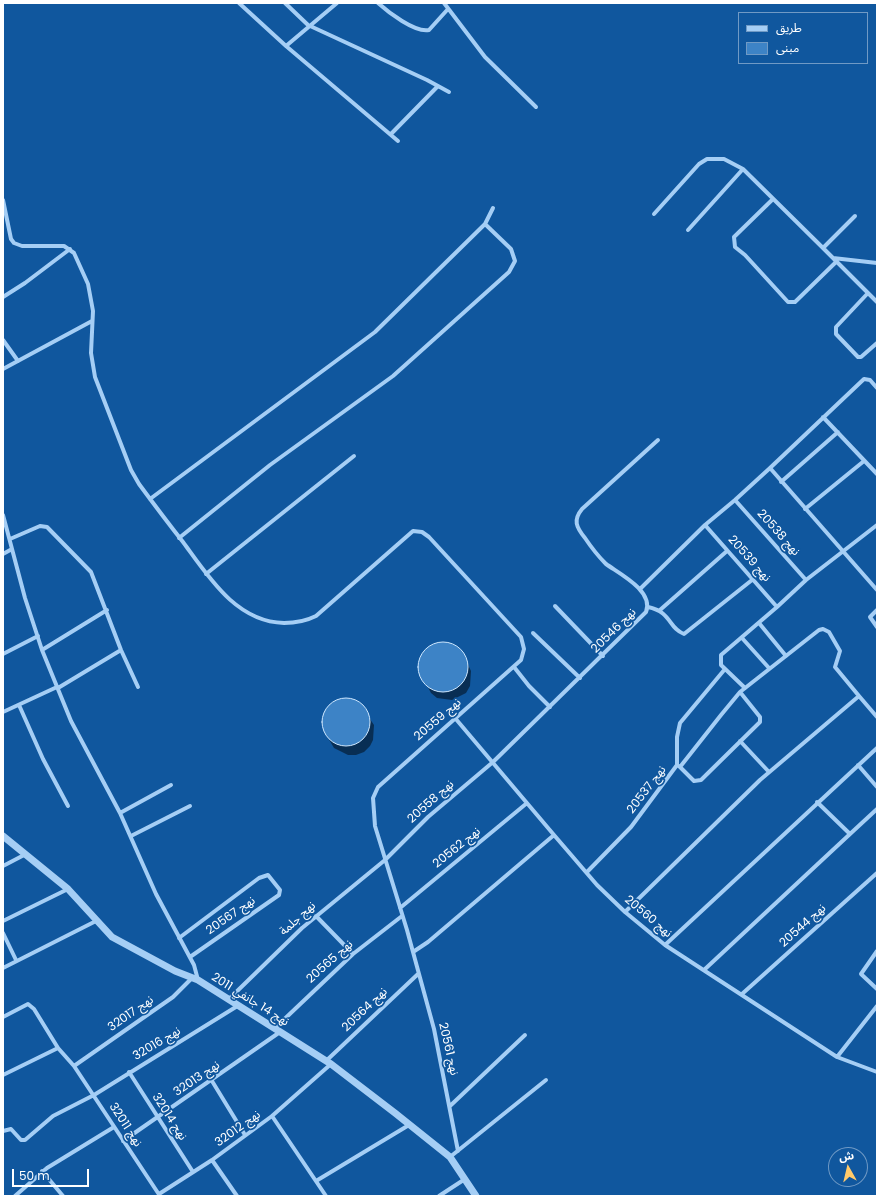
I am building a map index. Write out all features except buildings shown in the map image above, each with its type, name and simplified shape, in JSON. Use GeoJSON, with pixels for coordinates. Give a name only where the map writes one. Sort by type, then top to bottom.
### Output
{"type":"FeatureCollection","features":[{"type":"Feature","properties":{"kind":"street"},"geometry":{"type":"LineString","coordinates":[[239,3],[286,46],[398,141]]}},
{"type":"Feature","properties":{"kind":"street"},"geometry":{"type":"LineString","coordinates":[[286,3],[308,26],[449,92]]}},
{"type":"Feature","properties":{"kind":"street"},"geometry":{"type":"LineString","coordinates":[[286,46],[336,3]]}},
{"type":"Feature","properties":{"kind":"street"},"geometry":{"type":"LineString","coordinates":[[378,3],[391,14],[416,29],[425,31],[429,30],[448,9]]}},
{"type":"Feature","properties":{"kind":"street"},"geometry":{"type":"LineString","coordinates":[[444,3],[485,57],[536,107]]}},
{"type":"Feature","properties":{"kind":"street"},"geometry":{"type":"LineString","coordinates":[[391,134],[438,86]]}},
{"type":"Feature","properties":{"kind":"street"},"geometry":{"type":"LineString","coordinates":[[654,214],[699,164],[707,159],[724,159],[743,169],[877,302]]}},
{"type":"Feature","properties":{"kind":"street"},"geometry":{"type":"LineString","coordinates":[[688,230],[743,169]]}},
{"type":"Feature","properties":{"kind":"street"},"geometry":{"type":"LineString","coordinates":[[773,199],[734,237],[733,241],[735,247],[745,255],[788,302],[795,302],[836,262]]}},
{"type":"Feature","properties":{"kind":"street"},"geometry":{"type":"LineString","coordinates":[[3,200],[11,239],[14,243],[22,246],[64,246],[74,253],[88,284],[93,311],[91,353],[95,378],[132,470],[150,499],[206,574],[354,456]]}},
{"type":"Feature","properties":{"kind":"street"},"geometry":{"type":"LineString","coordinates":[[150,499],[375,332],[485,224],[493,208]]}},
{"type":"Feature","properties":{"kind":"street"},"geometry":{"type":"LineString","coordinates":[[823,248],[855,216]]}},
{"type":"Feature","properties":{"kind":"street"},"geometry":{"type":"LineString","coordinates":[[179,538],[270,465],[393,376],[509,272],[515,261],[511,249],[485,224]]}},
{"type":"Feature","properties":{"kind":"street"},"geometry":{"type":"LineString","coordinates":[[3,297],[25,283],[70,249]]}},
{"type":"Feature","properties":{"kind":"street"},"geometry":{"type":"LineString","coordinates":[[833,258],[877,262]]}},
{"type":"Feature","properties":{"kind":"street"},"geometry":{"type":"LineString","coordinates":[[868,293],[836,326],[835,331],[836,334],[858,357],[861,357],[877,343]]}},
{"type":"Feature","properties":{"kind":"street"},"geometry":{"type":"LineString","coordinates":[[3,369],[92,321]]}},
{"type":"Feature","properties":{"kind":"street"},"geometry":{"type":"LineString","coordinates":[[3,340],[18,361]]}},
{"type":"Feature","properties":{"kind":"street"},"geometry":{"type":"LineString","coordinates":[[640,589],[705,525],[770,468],[864,379],[870,380],[877,388]]}},
{"type":"Feature","properties":{"kind":"street"},"geometry":{"type":"LineString","coordinates":[[823,417],[877,474]]}},
{"type":"Feature","properties":{"kind":"street"},"geometry":{"type":"LineString","coordinates":[[781,482],[838,432]]}},
{"type":"Feature","properties":{"kind":"street","name":"نهج 20546"},"geometry":{"type":"LineString","coordinates":[[492,762],[603,656],[646,612],[648,607],[640,589],[599,556],[578,528],[575,521],[582,508],[658,440]]}},
{"type":"Feature","properties":{"kind":"street"},"geometry":{"type":"LineString","coordinates":[[805,510],[864,460]]}},
{"type":"Feature","properties":{"kind":"street"},"geometry":{"type":"LineString","coordinates":[[770,468],[805,510],[877,590]]}},
{"type":"Feature","properties":{"kind":"street","name":"نهج 20538"},"geometry":{"type":"LineString","coordinates":[[735,500],[806,580]]}},
{"type":"Feature","properties":{"kind":"street"},"geometry":{"type":"LineString","coordinates":[[3,515],[25,598],[42,650],[71,721],[120,814],[179,938],[190,957],[196,971],[195,979]]}},
{"type":"Feature","properties":{"kind":"street","name":"نهج 20539"},"geometry":{"type":"LineString","coordinates":[[705,525],[777,607]]}},
{"type":"Feature","properties":{"kind":"street"},"geometry":{"type":"LineString","coordinates":[[745,688],[725,669],[720,662],[721,655],[806,580],[877,525]]}},
{"type":"Feature","properties":{"kind":"street"},"geometry":{"type":"LineString","coordinates":[[10,539],[40,526],[50,529],[89,569],[107,610],[121,650],[138,687]]}},
{"type":"Feature","properties":{"kind":"street","name":"نهج 20559"},"geometry":{"type":"LineString","coordinates":[[206,574],[232,602],[248,613],[274,623],[294,623],[308,620],[316,616],[406,536],[413,531],[422,532],[429,537],[521,637],[524,649],[521,660],[378,787],[372,798]]}},
{"type":"Feature","properties":{"kind":"street"},"geometry":{"type":"LineString","coordinates":[[3,554],[12,549]]}},
{"type":"Feature","properties":{"kind":"street"},"geometry":{"type":"LineString","coordinates":[[660,610],[727,551]]}},
{"type":"Feature","properties":{"kind":"street"},"geometry":{"type":"LineString","coordinates":[[648,607],[660,610],[678,631],[684,634],[752,580]]}},
{"type":"Feature","properties":{"kind":"street"},"geometry":{"type":"LineString","coordinates":[[555,606],[603,656]]}},
{"type":"Feature","properties":{"kind":"street"},"geometry":{"type":"LineString","coordinates":[[42,650],[107,610]]}},
{"type":"Feature","properties":{"kind":"street"},"geometry":{"type":"LineString","coordinates":[[877,610],[871,615],[873,623],[877,627]]}},
{"type":"Feature","properties":{"kind":"street"},"geometry":{"type":"LineString","coordinates":[[759,623],[786,656]]}},
{"type":"Feature","properties":{"kind":"street"},"geometry":{"type":"LineString","coordinates":[[740,692],[760,717],[761,721],[699,781],[694,781],[679,766],[740,692],[819,630],[823,629],[826,631],[840,651],[835,667],[877,717]]}},
{"type":"Feature","properties":{"kind":"street"},"geometry":{"type":"LineString","coordinates":[[533,632],[580,678]]}},
{"type":"Feature","properties":{"kind":"street"},"geometry":{"type":"LineString","coordinates":[[3,654],[38,636]]}},
{"type":"Feature","properties":{"kind":"street"},"geometry":{"type":"LineString","coordinates":[[742,638],[769,668]]}},
{"type":"Feature","properties":{"kind":"street"},"geometry":{"type":"LineString","coordinates":[[3,712],[58,687],[121,650]]}},
{"type":"Feature","properties":{"kind":"street"},"geometry":{"type":"LineString","coordinates":[[514,667],[529,686],[550,707]]}},
{"type":"Feature","properties":{"kind":"street","name":"نهج 20537"},"geometry":{"type":"LineString","coordinates":[[586,872],[631,828],[679,766],[677,737],[680,723],[725,669]]}},
{"type":"Feature","properties":{"kind":"street"},"geometry":{"type":"LineString","coordinates":[[625,912],[768,772],[859,696]]}},
{"type":"Feature","properties":{"kind":"street"},"geometry":{"type":"LineString","coordinates":[[18,705],[42,759],[68,806]]}},
{"type":"Feature","properties":{"kind":"street","name":"نهج 20560"},"geometry":{"type":"LineString","coordinates":[[455,718],[586,872],[625,912],[665,945],[837,1057],[877,1072]]}},
{"type":"Feature","properties":{"kind":"street"},"geometry":{"type":"LineString","coordinates":[[740,741],[768,772]]}},
{"type":"Feature","properties":{"kind":"street"},"geometry":{"type":"LineString","coordinates":[[665,945],[817,802],[877,748]]}},
{"type":"Feature","properties":{"kind":"street","name":"نهج 20558"},"geometry":{"type":"LineString","coordinates":[[385,860],[428,817],[492,762]]}},
{"type":"Feature","properties":{"kind":"street"},"geometry":{"type":"LineString","coordinates":[[858,765],[877,787]]}},
{"type":"Feature","properties":{"kind":"street"},"geometry":{"type":"LineString","coordinates":[[120,814],[171,785]]}},
{"type":"Feature","properties":{"kind":"street","name":"نهج 20561"},"geometry":{"type":"LineString","coordinates":[[372,798],[375,826],[413,952],[439,1051],[458,1151]]}},
{"type":"Feature","properties":{"kind":"street"},"geometry":{"type":"LineString","coordinates":[[817,802],[850,834]]}},
{"type":"Feature","properties":{"kind":"street","name":"نهج 20562"},"geometry":{"type":"LineString","coordinates":[[400,908],[527,803]]}},
{"type":"Feature","properties":{"kind":"street"},"geometry":{"type":"LineString","coordinates":[[131,836],[190,806]]}},
{"type":"Feature","properties":{"kind":"street"},"geometry":{"type":"LineString","coordinates":[[704,970],[877,809]]}},
{"type":"Feature","properties":{"kind":"street"},"geometry":{"type":"LineString","coordinates":[[413,952],[428,942],[554,835]]}},
{"type":"Feature","properties":{"kind":"street","name":"نهج 14 جانفي 2011"},"geometry":{"type":"LineString","coordinates":[[3,836],[68,889],[112,937],[175,971],[195,979],[239,1005],[328,1063],[450,1157],[476,1196]]}},
{"type":"Feature","properties":{"kind":"street"},"geometry":{"type":"LineString","coordinates":[[3,866],[26,854]]}},
{"type":"Feature","properties":{"kind":"street","name":"نهج جلمة"},"geometry":{"type":"LineString","coordinates":[[229,999],[316,916],[385,860]]}},
{"type":"Feature","properties":{"kind":"street","name":"نهج 20544"},"geometry":{"type":"LineString","coordinates":[[742,994],[877,873]]}},
{"type":"Feature","properties":{"kind":"street","name":"نهج 20567"},"geometry":{"type":"LineString","coordinates":[[179,938],[259,878],[268,875],[280,890],[279,895],[190,957]]}},
{"type":"Feature","properties":{"kind":"street"},"geometry":{"type":"LineString","coordinates":[[3,921],[68,889]]}},
{"type":"Feature","properties":{"kind":"street"},"geometry":{"type":"LineString","coordinates":[[316,916],[353,954]]}},
{"type":"Feature","properties":{"kind":"street","name":"نهج 20565"},"geometry":{"type":"LineString","coordinates":[[278,1030],[353,954],[402,916]]}},
{"type":"Feature","properties":{"kind":"street"},"geometry":{"type":"LineString","coordinates":[[3,968],[16,960],[96,921]]}},
{"type":"Feature","properties":{"kind":"street"},"geometry":{"type":"LineString","coordinates":[[3,933],[16,960]]}},
{"type":"Feature","properties":{"kind":"street"},"geometry":{"type":"LineString","coordinates":[[877,951],[862,970],[862,976],[877,989]]}},
{"type":"Feature","properties":{"kind":"street","name":"نهج 20564"},"geometry":{"type":"LineString","coordinates":[[272,1116],[418,974]]}},
{"type":"Feature","properties":{"kind":"street","name":"نهج 32017"},"geometry":{"type":"LineString","coordinates":[[77,1064],[173,997],[195,979]]}},
{"type":"Feature","properties":{"kind":"street","name":"نهج 32011"},"geometry":{"type":"LineString","coordinates":[[3,1017],[28,1004],[34,1009],[58,1048],[77,1064],[114,1128],[159,1195]]}},
{"type":"Feature","properties":{"kind":"street","name":"نهج 32016"},"geometry":{"type":"LineString","coordinates":[[3,1131],[11,1129],[23,1141],[52,1116],[94,1095],[239,1005]]}},
{"type":"Feature","properties":{"kind":"street"},"geometry":{"type":"LineString","coordinates":[[837,1057],[877,1006]]}},
{"type":"Feature","properties":{"kind":"street","name":"نهج 32013"},"geometry":{"type":"LineString","coordinates":[[123,1141],[212,1081],[278,1030]]}},
{"type":"Feature","properties":{"kind":"street"},"geometry":{"type":"LineString","coordinates":[[450,1106],[525,1036]]}},
{"type":"Feature","properties":{"kind":"street"},"geometry":{"type":"LineString","coordinates":[[3,1075],[58,1048]]}},
{"type":"Feature","properties":{"kind":"street","name":"نهج 32014"},"geometry":{"type":"LineString","coordinates":[[129,1072],[192,1172]]}},
{"type":"Feature","properties":{"kind":"street"},"geometry":{"type":"LineString","coordinates":[[450,1157],[546,1080]]}},
{"type":"Feature","properties":{"kind":"street"},"geometry":{"type":"LineString","coordinates":[[212,1081],[245,1135]]}},
{"type":"Feature","properties":{"kind":"street"},"geometry":{"type":"LineString","coordinates":[[272,1116],[326,1196]]}},
{"type":"Feature","properties":{"kind":"street","name":"نهج 32012"},"geometry":{"type":"LineString","coordinates":[[237,1196],[212,1160],[272,1116]]}},
{"type":"Feature","properties":{"kind":"street"},"geometry":{"type":"LineString","coordinates":[[316,1181],[409,1125]]}},
{"type":"Feature","properties":{"kind":"street"},"geometry":{"type":"LineString","coordinates":[[15,1196],[42,1171],[114,1128]]}},
{"type":"Feature","properties":{"kind":"street"},"geometry":{"type":"LineString","coordinates":[[159,1195],[212,1160]]}},
{"type":"Feature","properties":{"kind":"street"},"geometry":{"type":"LineString","coordinates":[[42,1171],[63,1196]]}},
{"type":"Feature","properties":{"kind":"street"},"geometry":{"type":"LineString","coordinates":[[439,1196],[465,1179]]}}]}
